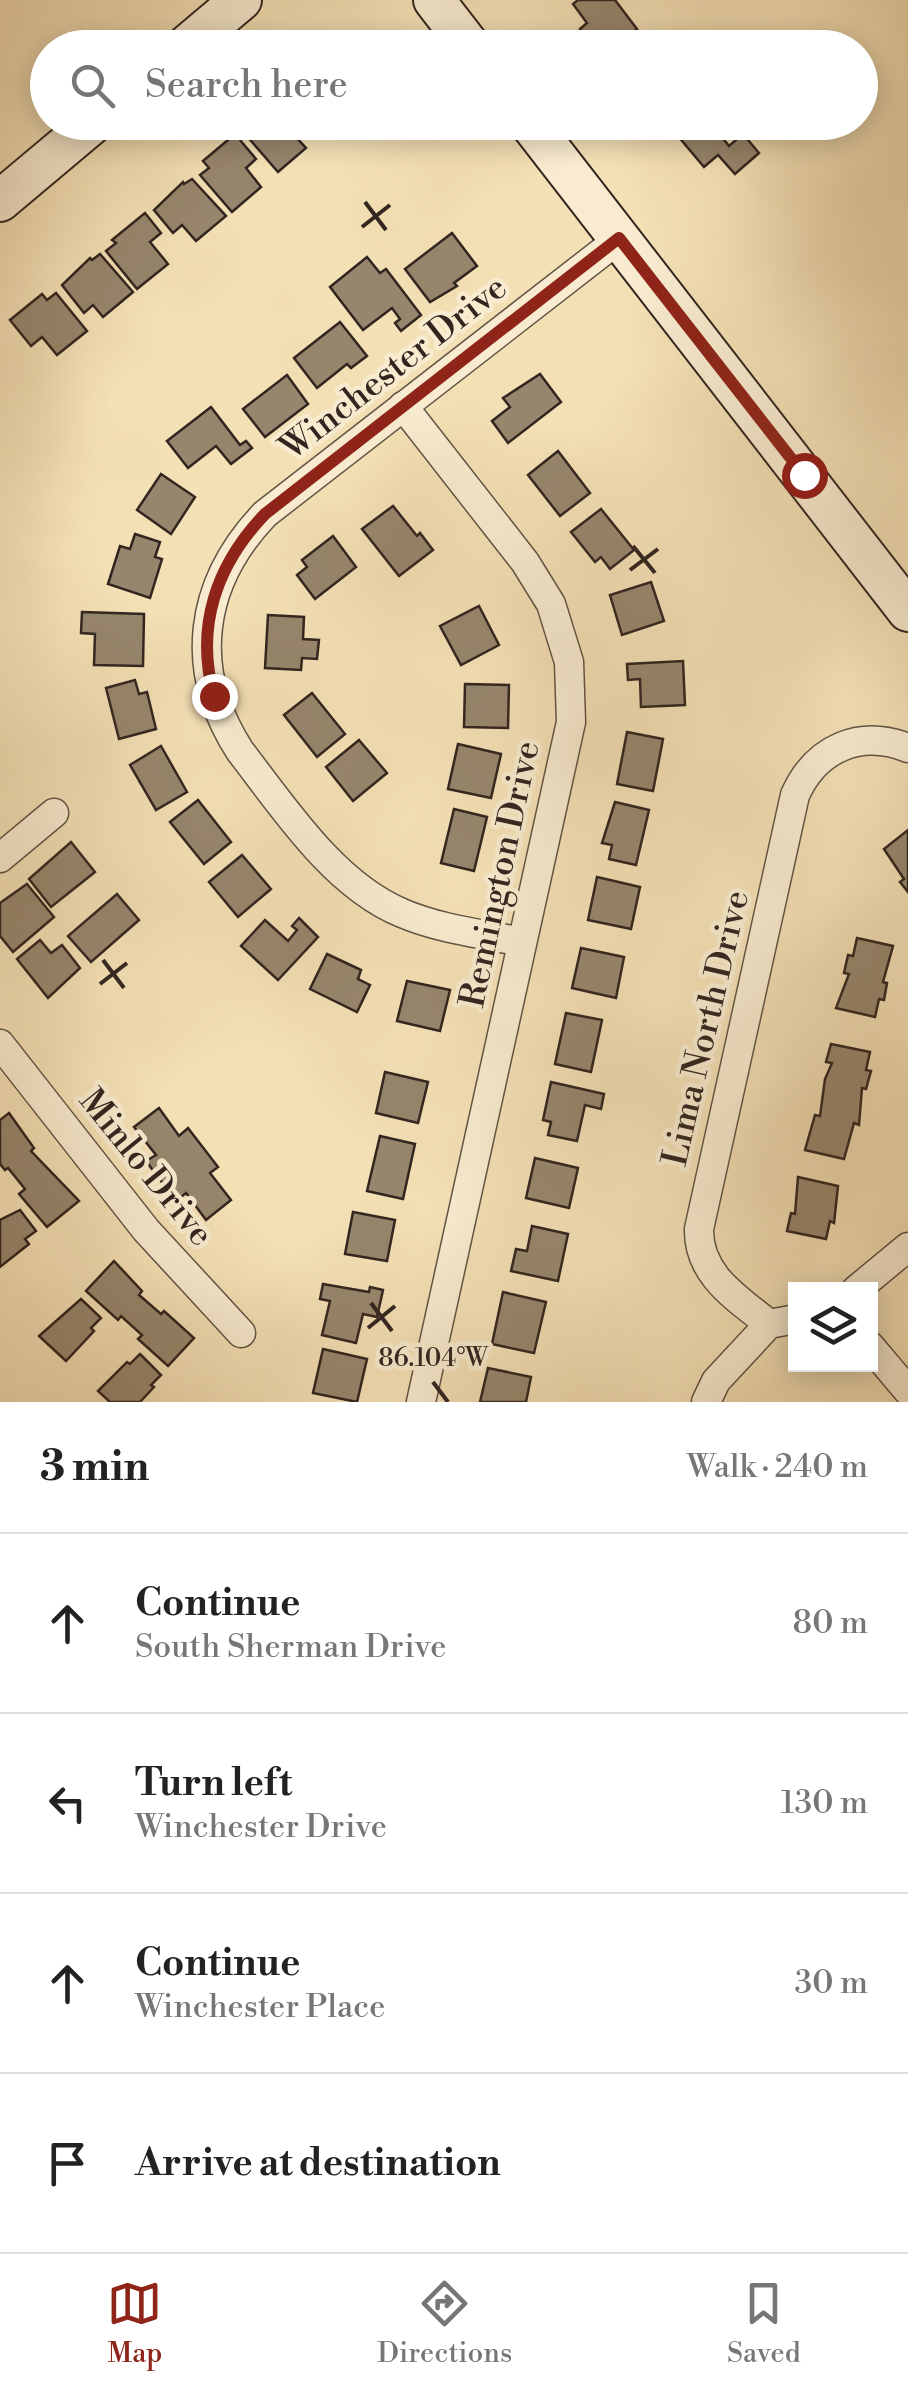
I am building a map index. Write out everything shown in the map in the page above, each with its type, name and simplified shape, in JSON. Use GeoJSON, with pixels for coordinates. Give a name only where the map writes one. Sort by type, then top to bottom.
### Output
{"type":"FeatureCollection","features":[{"type":"Feature","properties":{"kind":"street"},"geometry":{"type":"LineString","coordinates":[[205,30],[240,0]]}},
{"type":"Feature","properties":{"kind":"street"},"geometry":{"type":"LineString","coordinates":[[434,0],[457,30]]}},
{"type":"Feature","properties":{"kind":"street"},"geometry":{"type":"LineString","coordinates":[[0,201],[73,140]]}},
{"type":"Feature","properties":{"kind":"street"},"geometry":{"type":"LineString","coordinates":[[543,140],[908,611]]}},
{"type":"Feature","properties":{"kind":"street","name":"Winchester Drive"},"geometry":{"type":"LineString","coordinates":[[522,942],[410,917],[368,895],[332,864],[247,760],[222,720],[208,671],[208,622],[225,567],[265,514],[619,238]]}},
{"type":"Feature","properties":{"kind":"street","name":"Remington Drive"},"geometry":{"type":"LineString","coordinates":[[403,406],[532,572],[556,615],[570,673],[571,722],[420,1402]]}},
{"type":"Feature","properties":{"kind":"street","name":"Lima North Drive"},"geometry":{"type":"LineString","coordinates":[[782,1322],[722,1286],[702,1252],[700,1221],[795,795],[818,761],[846,744],[877,740],[908,748]]}},
{"type":"Feature","properties":{"kind":"street"},"geometry":{"type":"LineString","coordinates":[[0,858],[54,814]]}},
{"type":"Feature","properties":{"kind":"street","name":"Minlo Drive"},"geometry":{"type":"LineString","coordinates":[[0,1044],[146,1230],[240,1333]]}},
{"type":"Feature","properties":{"kind":"street"},"geometry":{"type":"LineString","coordinates":[[866,1282],[908,1247]]}},
{"type":"Feature","properties":{"kind":"street"},"geometry":{"type":"LineString","coordinates":[[706,1402],[716,1381],[782,1322]]}},
{"type":"Feature","properties":{"kind":"street"},"geometry":{"type":"LineString","coordinates":[[878,1355],[908,1391]]}},
{"type":"Feature","properties":{"kind":"building"},"geometry":{"type":"Polygon","coordinates":[[[578,0],[615,0],[637,29],[581,30],[587,23],[573,4],[578,0]]]}},
{"type":"Feature","properties":{"kind":"building"},"geometry":{"type":"Polygon","coordinates":[[[228,140],[240,140],[256,159],[246,168],[261,187],[232,212],[200,175],[209,168],[203,161],[228,140]]]}},
{"type":"Feature","properties":{"kind":"building"},"geometry":{"type":"Polygon","coordinates":[[[250,140],[299,140],[306,148],[278,172],[250,140]]]}},
{"type":"Feature","properties":{"kind":"building"},"geometry":{"type":"Polygon","coordinates":[[[681,140],[724,140],[729,146],[736,140],[748,140],[759,153],[735,174],[718,155],[704,167],[681,140]]]}},
{"type":"Feature","properties":{"kind":"building"},"geometry":{"type":"Polygon","coordinates":[[[192,179],[226,216],[196,241],[182,225],[173,233],[154,210],[183,182],[192,179]]]}},
{"type":"Feature","properties":{"kind":"building"},"geometry":{"type":"Polygon","coordinates":[[[145,213],[161,233],[150,242],[168,264],[137,289],[106,251],[116,243],[112,240],[145,213]]]}},
{"type":"Feature","properties":{"kind":"building"},"geometry":{"type":"Polygon","coordinates":[[[452,233],[477,266],[454,283],[457,286],[430,302],[405,269],[452,233]]]}},
{"type":"Feature","properties":{"kind":"building"},"geometry":{"type":"Polygon","coordinates":[[[100,254],[133,292],[103,317],[93,305],[84,313],[62,285],[90,258],[100,254]]]}},
{"type":"Feature","properties":{"kind":"building"},"geometry":{"type":"Polygon","coordinates":[[[367,257],[380,273],[386,269],[421,315],[401,331],[395,323],[400,319],[392,308],[363,330],[330,287],[367,257]]]}},
{"type":"Feature","properties":{"kind":"building"},"geometry":{"type":"Polygon","coordinates":[[[56,293],[87,331],[57,355],[42,337],[31,346],[10,320],[42,294],[47,300],[56,293]]]}},
{"type":"Feature","properties":{"kind":"building"},"geometry":{"type":"Polygon","coordinates":[[[340,322],[367,356],[351,368],[347,364],[317,388],[294,358],[340,322]]]}},
{"type":"Feature","properties":{"kind":"building"},"geometry":{"type":"Polygon","coordinates":[[[540,374],[561,402],[508,443],[492,421],[510,407],[503,398],[540,374]]]}},
{"type":"Feature","properties":{"kind":"building"},"geometry":{"type":"Polygon","coordinates":[[[287,375],[308,404],[265,437],[243,409],[287,375]]]}},
{"type":"Feature","properties":{"kind":"building"},"geometry":{"type":"Polygon","coordinates":[[[211,407],[240,445],[246,441],[252,448],[231,464],[216,446],[188,468],[167,441],[211,407]]]}},
{"type":"Feature","properties":{"kind":"building"},"geometry":{"type":"Polygon","coordinates":[[[558,451],[590,493],[560,516],[528,475],[558,451]]]}},
{"type":"Feature","properties":{"kind":"building"},"geometry":{"type":"Polygon","coordinates":[[[161,474],[195,497],[171,534],[137,510],[161,474]]]}},
{"type":"Feature","properties":{"kind":"building"},"geometry":{"type":"Polygon","coordinates":[[[393,506],[433,550],[399,576],[362,529],[393,506]]]}},
{"type":"Feature","properties":{"kind":"building"},"geometry":{"type":"Polygon","coordinates":[[[601,509],[634,550],[610,569],[601,557],[595,562],[571,532],[601,509]]]}},
{"type":"Feature","properties":{"kind":"building"},"geometry":{"type":"Polygon","coordinates":[[[135,534],[160,542],[155,557],[162,559],[150,598],[108,584],[120,546],[130,549],[135,534]]]}},
{"type":"Feature","properties":{"kind":"building"},"geometry":{"type":"Polygon","coordinates":[[[333,536],[356,567],[315,599],[297,575],[307,567],[302,560],[333,536]]]}},
{"type":"Feature","properties":{"kind":"building"},"geometry":{"type":"Polygon","coordinates":[[[651,582],[664,621],[622,635],[610,595],[651,582]]]}},
{"type":"Feature","properties":{"kind":"building"},"geometry":{"type":"Polygon","coordinates":[[[479,606],[499,645],[461,665],[440,626],[479,606]]]}},
{"type":"Feature","properties":{"kind":"building"},"geometry":{"type":"Polygon","coordinates":[[[82,612],[144,614],[143,666],[94,665],[95,634],[81,633],[82,612]]]}},
{"type":"Feature","properties":{"kind":"building"},"geometry":{"type":"Polygon","coordinates":[[[268,615],[304,617],[303,639],[319,640],[317,659],[302,658],[301,670],[265,668],[268,615]]]}},
{"type":"Feature","properties":{"kind":"building"},"geometry":{"type":"Polygon","coordinates":[[[683,661],[685,705],[641,707],[640,679],[628,680],[627,664],[683,661]]]}},
{"type":"Feature","properties":{"kind":"building"},"geometry":{"type":"Polygon","coordinates":[[[135,680],[139,694],[147,692],[156,729],[119,739],[106,688],[135,680]]]}},
{"type":"Feature","properties":{"kind":"building"},"geometry":{"type":"Polygon","coordinates":[[[465,684],[509,685],[508,728],[464,727],[465,684]]]}},
{"type":"Feature","properties":{"kind":"building"},"geometry":{"type":"Polygon","coordinates":[[[312,693],[345,734],[317,757],[284,715],[312,693]]]}},
{"type":"Feature","properties":{"kind":"building"},"geometry":{"type":"Polygon","coordinates":[[[627,732],[663,739],[653,791],[617,784],[627,732]]]}},
{"type":"Feature","properties":{"kind":"building"},"geometry":{"type":"Polygon","coordinates":[[[359,740],[387,773],[353,801],[326,767],[359,740]]]}},
{"type":"Feature","properties":{"kind":"building"},"geometry":{"type":"Polygon","coordinates":[[[458,744],[501,754],[491,798],[448,789],[458,744]]]}},
{"type":"Feature","properties":{"kind":"building"},"geometry":{"type":"Polygon","coordinates":[[[161,746],[187,792],[156,810],[130,765],[161,746]]]}},
{"type":"Feature","properties":{"kind":"building"},"geometry":{"type":"Polygon","coordinates":[[[198,800],[231,842],[204,864],[170,822],[198,800]]]}},
{"type":"Feature","properties":{"kind":"building"},"geometry":{"type":"Polygon","coordinates":[[[615,802],[649,810],[636,865],[609,859],[612,845],[602,843],[615,802]]]}},
{"type":"Feature","properties":{"kind":"building"},"geometry":{"type":"Polygon","coordinates":[[[454,809],[487,817],[474,871],[441,863],[454,809]]]}},
{"type":"Feature","properties":{"kind":"building"},"geometry":{"type":"Polygon","coordinates":[[[908,830],[908,892],[884,849],[908,830]]]}},
{"type":"Feature","properties":{"kind":"building"},"geometry":{"type":"Polygon","coordinates":[[[71,842],[95,872],[51,907],[29,879],[71,842]]]}},
{"type":"Feature","properties":{"kind":"building"},"geometry":{"type":"Polygon","coordinates":[[[242,855],[271,889],[238,917],[209,882],[242,855]]]}},
{"type":"Feature","properties":{"kind":"building"},"geometry":{"type":"Polygon","coordinates":[[[597,877],[640,887],[631,929],[588,920],[597,877]]]}},
{"type":"Feature","properties":{"kind":"building"},"geometry":{"type":"Polygon","coordinates":[[[27,884],[54,917],[13,952],[0,936],[0,903],[27,884]]]}},
{"type":"Feature","properties":{"kind":"building"},"geometry":{"type":"Polygon","coordinates":[[[117,894],[139,920],[91,962],[68,936],[117,894]]]}},
{"type":"Feature","properties":{"kind":"building"},"geometry":{"type":"Polygon","coordinates":[[[299,918],[318,937],[278,980],[241,946],[265,920],[288,941],[297,930],[292,926],[299,918]]]}},
{"type":"Feature","properties":{"kind":"building"},"geometry":{"type":"Polygon","coordinates":[[[857,938],[893,946],[883,982],[887,983],[884,1000],[879,999],[875,1017],[836,1008],[849,974],[844,973],[848,955],[853,956],[857,938]]]}},
{"type":"Feature","properties":{"kind":"building"},"geometry":{"type":"Polygon","coordinates":[[[40,940],[51,953],[62,945],[80,968],[48,998],[17,959],[40,940]]]}},
{"type":"Feature","properties":{"kind":"building"},"geometry":{"type":"Polygon","coordinates":[[[581,948],[624,957],[616,998],[572,988],[581,948]]]}},
{"type":"Feature","properties":{"kind":"building"},"geometry":{"type":"Polygon","coordinates":[[[327,954],[361,970],[358,979],[370,985],[357,1012],[310,989],[327,954]]]}},
{"type":"Feature","properties":{"kind":"building"},"geometry":{"type":"Polygon","coordinates":[[[407,981],[450,990],[440,1031],[397,1021],[407,981]]]}},
{"type":"Feature","properties":{"kind":"building"},"geometry":{"type":"Polygon","coordinates":[[[566,1013],[602,1020],[591,1072],[555,1064],[566,1013]]]}},
{"type":"Feature","properties":{"kind":"building"},"geometry":{"type":"Polygon","coordinates":[[[831,1044],[870,1052],[866,1070],[871,1071],[866,1089],[862,1088],[859,1125],[854,1123],[844,1159],[805,1150],[815,1115],[820,1116],[825,1079],[832,1063],[826,1062],[831,1044]]]}},
{"type":"Feature","properties":{"kind":"building"},"geometry":{"type":"Polygon","coordinates":[[[385,1072],[428,1082],[418,1123],[376,1113],[385,1072]]]}},
{"type":"Feature","properties":{"kind":"building"},"geometry":{"type":"Polygon","coordinates":[[[551,1082],[604,1094],[601,1109],[585,1105],[577,1141],[548,1135],[551,1122],[543,1120],[551,1082]]]}},
{"type":"Feature","properties":{"kind":"building"},"geometry":{"type":"Polygon","coordinates":[[[159,1108],[179,1136],[188,1128],[218,1167],[210,1173],[231,1200],[206,1220],[186,1193],[176,1201],[146,1161],[156,1155],[134,1127],[159,1108]]]}},
{"type":"Feature","properties":{"kind":"building"},"geometry":{"type":"Polygon","coordinates":[[[9,1113],[34,1148],[31,1151],[79,1201],[47,1227],[19,1194],[25,1189],[0,1164],[0,1120],[9,1113]]]}},
{"type":"Feature","properties":{"kind":"building"},"geometry":{"type":"Polygon","coordinates":[[[380,1136],[415,1144],[403,1199],[367,1191],[380,1136]]]}},
{"type":"Feature","properties":{"kind":"building"},"geometry":{"type":"Polygon","coordinates":[[[535,1158],[578,1168],[569,1208],[526,1198],[535,1158]]]}},
{"type":"Feature","properties":{"kind":"building"},"geometry":{"type":"Polygon","coordinates":[[[798,1177],[838,1186],[834,1223],[830,1221],[826,1239],[787,1231],[791,1213],[795,1214],[798,1177]]]}},
{"type":"Feature","properties":{"kind":"building"},"geometry":{"type":"Polygon","coordinates":[[[20,1210],[36,1231],[25,1239],[29,1244],[0,1267],[0,1220],[20,1210]]]}},
{"type":"Feature","properties":{"kind":"building"},"geometry":{"type":"Polygon","coordinates":[[[353,1212],[395,1220],[387,1261],[345,1254],[353,1212]]]}},
{"type":"Feature","properties":{"kind":"building"},"geometry":{"type":"Polygon","coordinates":[[[532,1226],[568,1234],[558,1281],[511,1271],[516,1249],[527,1251],[532,1226]]]}},
{"type":"Feature","properties":{"kind":"building"},"geometry":{"type":"Polygon","coordinates":[[[114,1261],[142,1291],[139,1295],[194,1338],[168,1366],[138,1339],[142,1335],[121,1316],[118,1320],[86,1291],[114,1261]]]}},
{"type":"Feature","properties":{"kind":"building"},"geometry":{"type":"Polygon","coordinates":[[[323,1284],[369,1292],[370,1287],[383,1290],[377,1317],[363,1314],[356,1343],[322,1335],[330,1301],[320,1299],[323,1284]]]}},
{"type":"Feature","properties":{"kind":"building"},"geometry":{"type":"Polygon","coordinates":[[[503,1292],[546,1302],[534,1353],[492,1344],[503,1292]]]}},
{"type":"Feature","properties":{"kind":"building"},"geometry":{"type":"Polygon","coordinates":[[[81,1299],[101,1318],[66,1361],[39,1336],[81,1299]]]}},
{"type":"Feature","properties":{"kind":"building"},"geometry":{"type":"Polygon","coordinates":[[[323,1349],[367,1359],[357,1402],[313,1393],[323,1349]]]}},
{"type":"Feature","properties":{"kind":"building"},"geometry":{"type":"Polygon","coordinates":[[[140,1354],[161,1375],[151,1385],[154,1387],[140,1402],[110,1402],[98,1391],[140,1354]]]}},
{"type":"Feature","properties":{"kind":"building"},"geometry":{"type":"Polygon","coordinates":[[[488,1368],[531,1377],[526,1402],[480,1402],[488,1368]]]}},
{"type":"Feature","properties":{"kind":"route"},"geometry":{"type":"LineString","coordinates":[[214,696],[207,660],[208,622],[221,574],[248,532],[265,514],[619,238],[804,475]]}}]}
